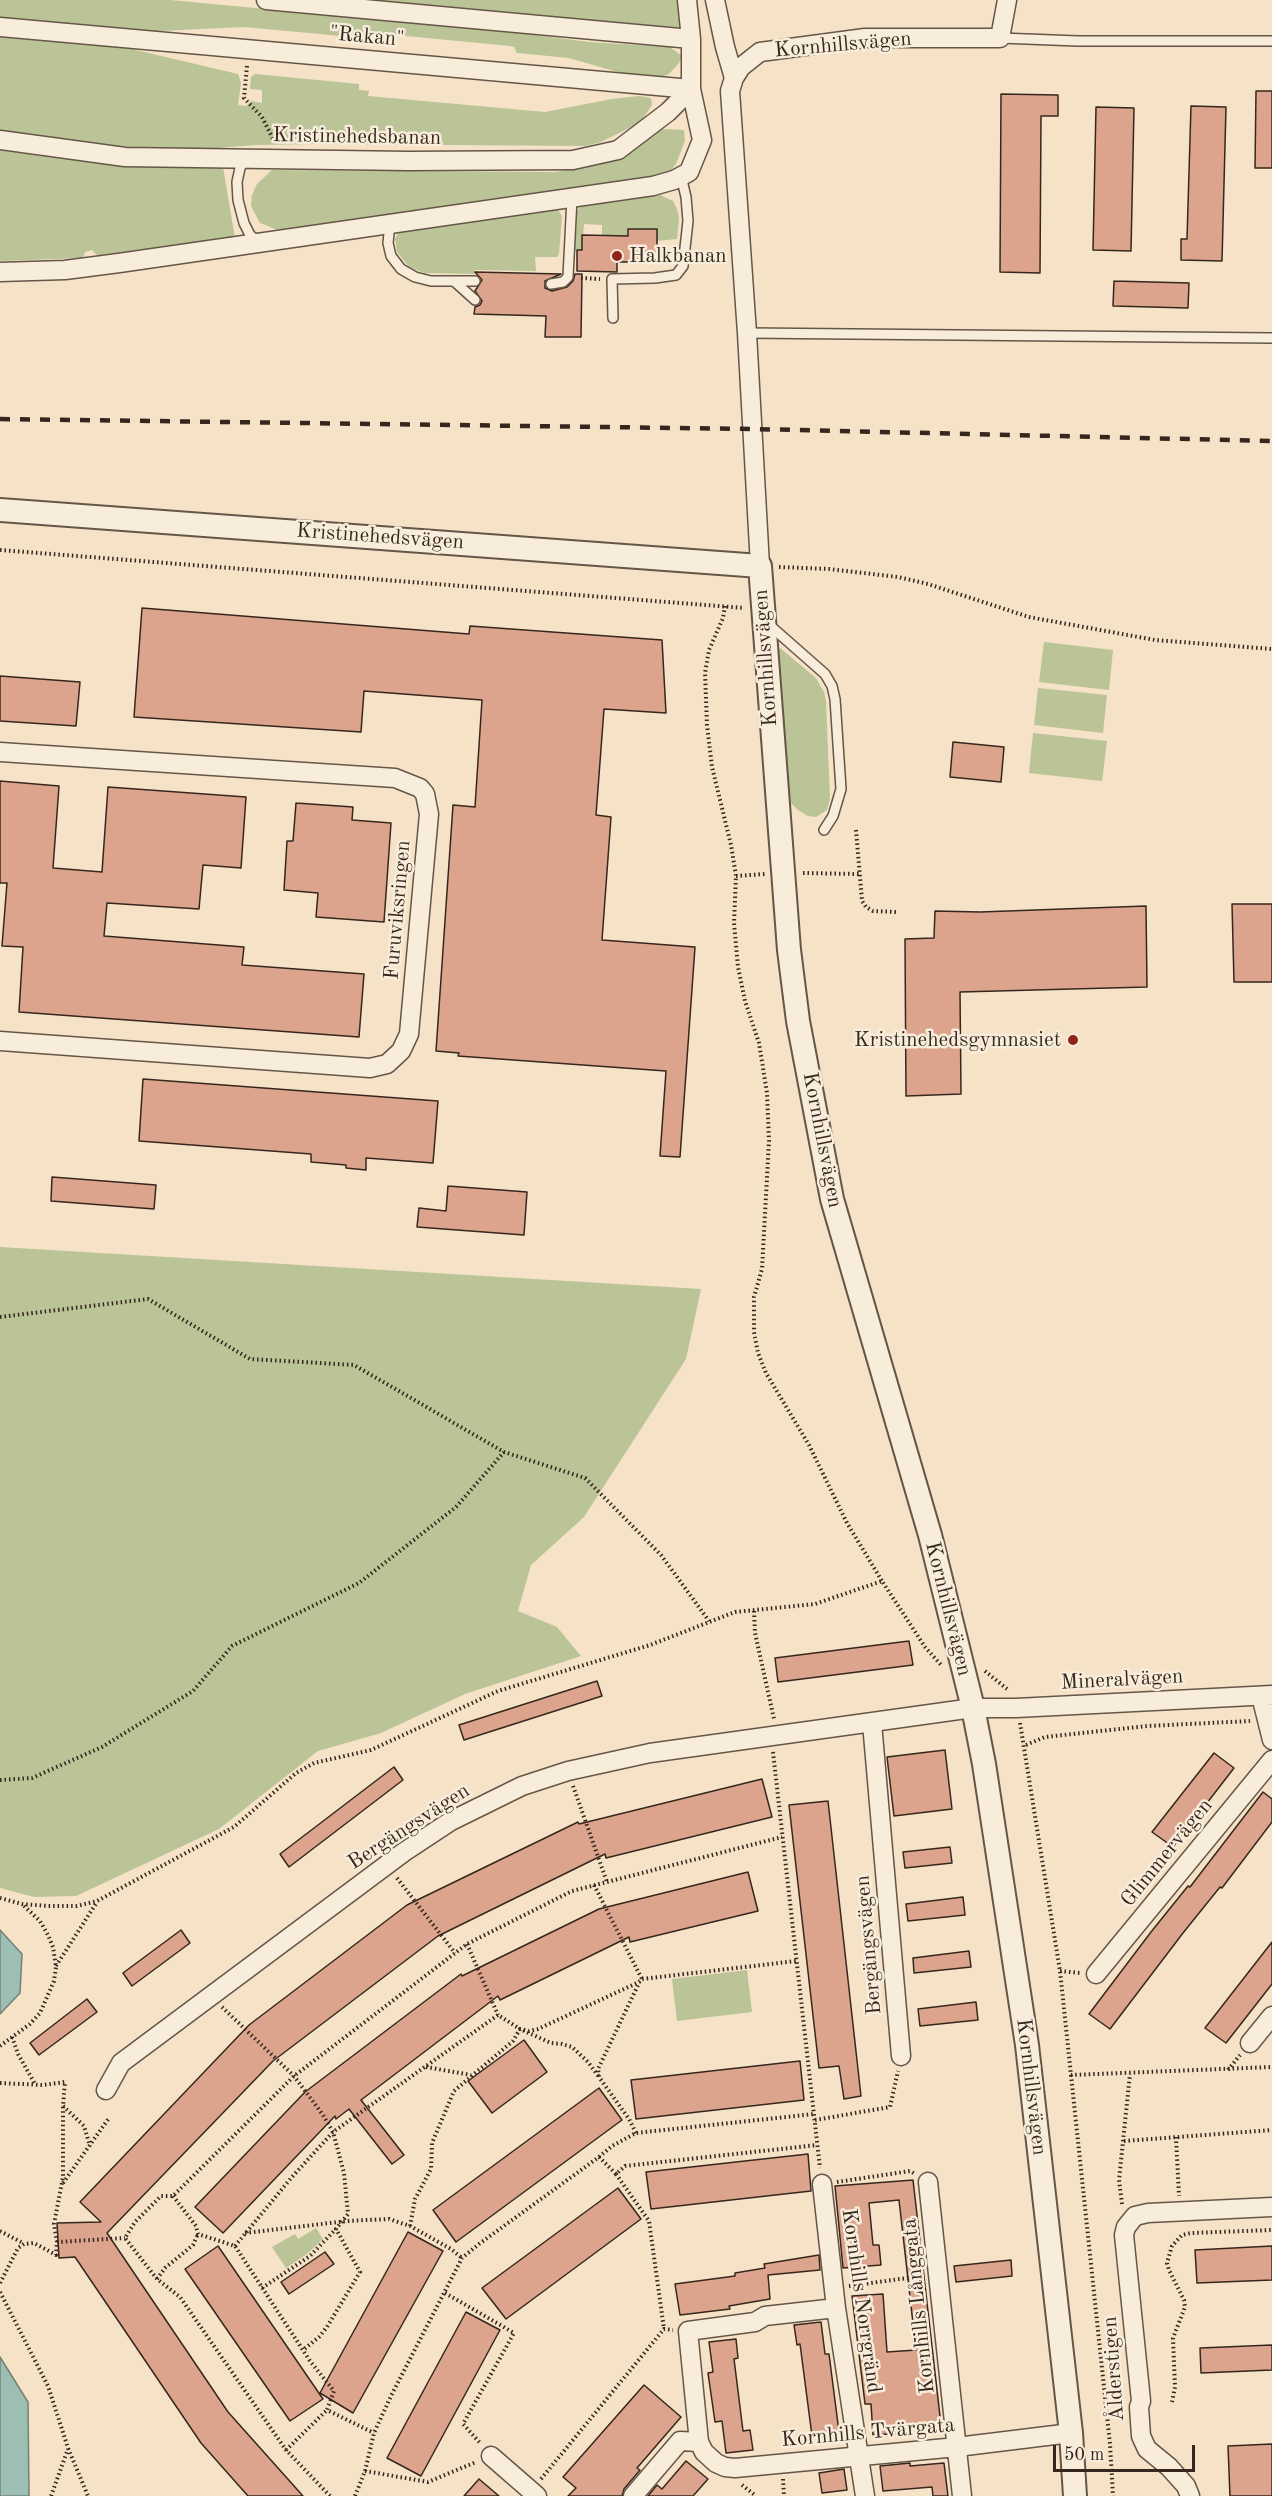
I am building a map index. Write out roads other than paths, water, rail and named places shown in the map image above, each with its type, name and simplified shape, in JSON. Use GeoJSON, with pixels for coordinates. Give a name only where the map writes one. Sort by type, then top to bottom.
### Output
{"type":"FeatureCollection","features":[{"type":"Feature","properties":{"kind":"street"},"geometry":{"type":"LineString","coordinates":[[266,0],[691,39]]}},
{"type":"Feature","properties":{"kind":"street"},"geometry":{"type":"LineString","coordinates":[[0,273],[65,270],[119,263],[653,186],[681,176],[689,172],[702,140],[691,89],[691,39],[687,0]]}},
{"type":"Feature","properties":{"kind":"street"},"geometry":{"type":"LineString","coordinates":[[715,0],[724,47],[734,78]]}},
{"type":"Feature","properties":{"kind":"street"},"geometry":{"type":"LineString","coordinates":[[999,38],[1007,0]]}},
{"type":"Feature","properties":{"kind":"street","name":"\"Rakan\""},"geometry":{"type":"LineString","coordinates":[[0,27],[691,89]]}},
{"type":"Feature","properties":{"kind":"street","name":"Kornhillsvägen"},"geometry":{"type":"LineString","coordinates":[[999,38],[865,38],[760,52],[741,67],[734,78],[730,92],[763,614],[789,950],[798,1021],[832,1199],[930,1535],[973,1708],[984,1764],[1027,2045],[1071,2433],[1075,2496]]}},
{"type":"Feature","properties":{"kind":"street","name":"Kristinehedsbanan"},"geometry":{"type":"LineString","coordinates":[[0,140],[125,157],[556,160],[598,156],[618,150],[644,132],[691,89]]}},
{"type":"Feature","properties":{"kind":"street","name":"Kristinehedsvägen"},"geometry":{"type":"LineString","coordinates":[[0,510],[760,566]]}},
{"type":"Feature","properties":{"kind":"street","name":"Furuviksringen"},"geometry":{"type":"LineString","coordinates":[[0,752],[395,778],[420,788],[425,795],[429,814],[409,1034],[401,1051],[387,1064],[370,1068],[0,1041]]}},
{"type":"Feature","properties":{"kind":"street"},"geometry":{"type":"LineString","coordinates":[[1267,1696],[1267,1720],[1272,1740]]}},
{"type":"Feature","properties":{"kind":"street","name":"Mineralvägen"},"geometry":{"type":"LineString","coordinates":[[973,1708],[1267,1696]]}},
{"type":"Feature","properties":{"kind":"street","name":"Bergängsvägen"},"geometry":{"type":"LineString","coordinates":[[106,2090],[122,2063],[387,1865],[452,1821],[522,1786],[568,1771],[650,1753],[973,1708]]}},
{"type":"Feature","properties":{"kind":"street","name":"Bergängsvägen"},"geometry":{"type":"LineString","coordinates":[[872,1723],[901,2056]]}},
{"type":"Feature","properties":{"kind":"street","name":"Glimmervägen"},"geometry":{"type":"LineString","coordinates":[[1096,1974],[1272,1760]]}},
{"type":"Feature","properties":{"kind":"street"},"geometry":{"type":"LineString","coordinates":[[1250,2043],[1272,2016]]}},
{"type":"Feature","properties":{"kind":"street","name":"Kornhills Långgata"},"geometry":{"type":"LineString","coordinates":[[928,2182],[962,2496]]}},
{"type":"Feature","properties":{"kind":"street","name":"Kornhills Norrgränd"},"geometry":{"type":"LineString","coordinates":[[822,2184],[836,2308],[865,2496]]}},
{"type":"Feature","properties":{"kind":"street","name":"Ålderstigen"},"geometry":{"type":"LineString","coordinates":[[1190,2496],[1182,2480],[1147,2449],[1141,2436],[1139,2407],[1141,2401],[1124,2235],[1130,2220],[1148,2213],[1272,2207]]}},
{"type":"Feature","properties":{"kind":"street"},"geometry":{"type":"LineString","coordinates":[[633,2496],[680,2441],[699,2442],[688,2331],[755,2322],[765,2316],[836,2308]]}},
{"type":"Feature","properties":{"kind":"street","name":"Kornhills Tvärgata"},"geometry":{"type":"LineString","coordinates":[[699,2442],[704,2452],[716,2463],[725,2467],[957,2447],[1071,2433]]}},
{"type":"Feature","properties":{"kind":"street"},"geometry":{"type":"LineString","coordinates":[[491,2456],[534,2494]]}},
{"type":"Feature","properties":{"kind":"lane"},"geometry":{"type":"LineString","coordinates":[[999,38],[1078,41],[1272,41]]}},
{"type":"Feature","properties":{"kind":"lane"},"geometry":{"type":"LineString","coordinates":[[246,158],[240,168],[237,182],[238,200],[250,235],[259,242]]}},
{"type":"Feature","properties":{"kind":"lane"},"geometry":{"type":"LineString","coordinates":[[613,318],[612,279],[676,275],[683,266],[688,221],[681,176]]}},
{"type":"Feature","properties":{"kind":"lane"},"geometry":{"type":"LineString","coordinates":[[551,284],[563,282],[568,277],[572,198]]}},
{"type":"Feature","properties":{"kind":"lane"},"geometry":{"type":"LineString","coordinates":[[390,224],[388,243],[391,255],[401,269],[415,277],[455,282],[475,281]]}},
{"type":"Feature","properties":{"kind":"lane"},"geometry":{"type":"LineString","coordinates":[[455,282],[475,300]]}},
{"type":"Feature","properties":{"kind":"lane"},"geometry":{"type":"LineString","coordinates":[[747,333],[1272,338]]}},
{"type":"Feature","properties":{"kind":"lane"},"geometry":{"type":"LineString","coordinates":[[763,614],[825,674],[832,686],[835,699],[841,789],[833,816],[824,830]]}},
{"type":"Feature","properties":{"kind":"water"},"geometry":{"type":"Polygon","coordinates":[[[0,1930],[22,1954],[20,1993],[0,2014],[0,1930]]]}},
{"type":"Feature","properties":{"kind":"water"},"geometry":{"type":"Polygon","coordinates":[[[0,2357],[28,2402],[29,2496],[0,2496],[0,2357]]]}},
{"type":"Feature","properties":{"kind":"railway"},"geometry":{"type":"LineString","coordinates":[[0,419],[753,429],[1272,441]]}},
{"type":"Feature","properties":{"kind":"place","name":"Halkbanan"},"geometry":{"type":"Point","coordinates":[617,256]}},
{"type":"Feature","properties":{"kind":"place","name":"Kristinehedsgymnasiet"},"geometry":{"type":"Point","coordinates":[1073,1040]}}]}
